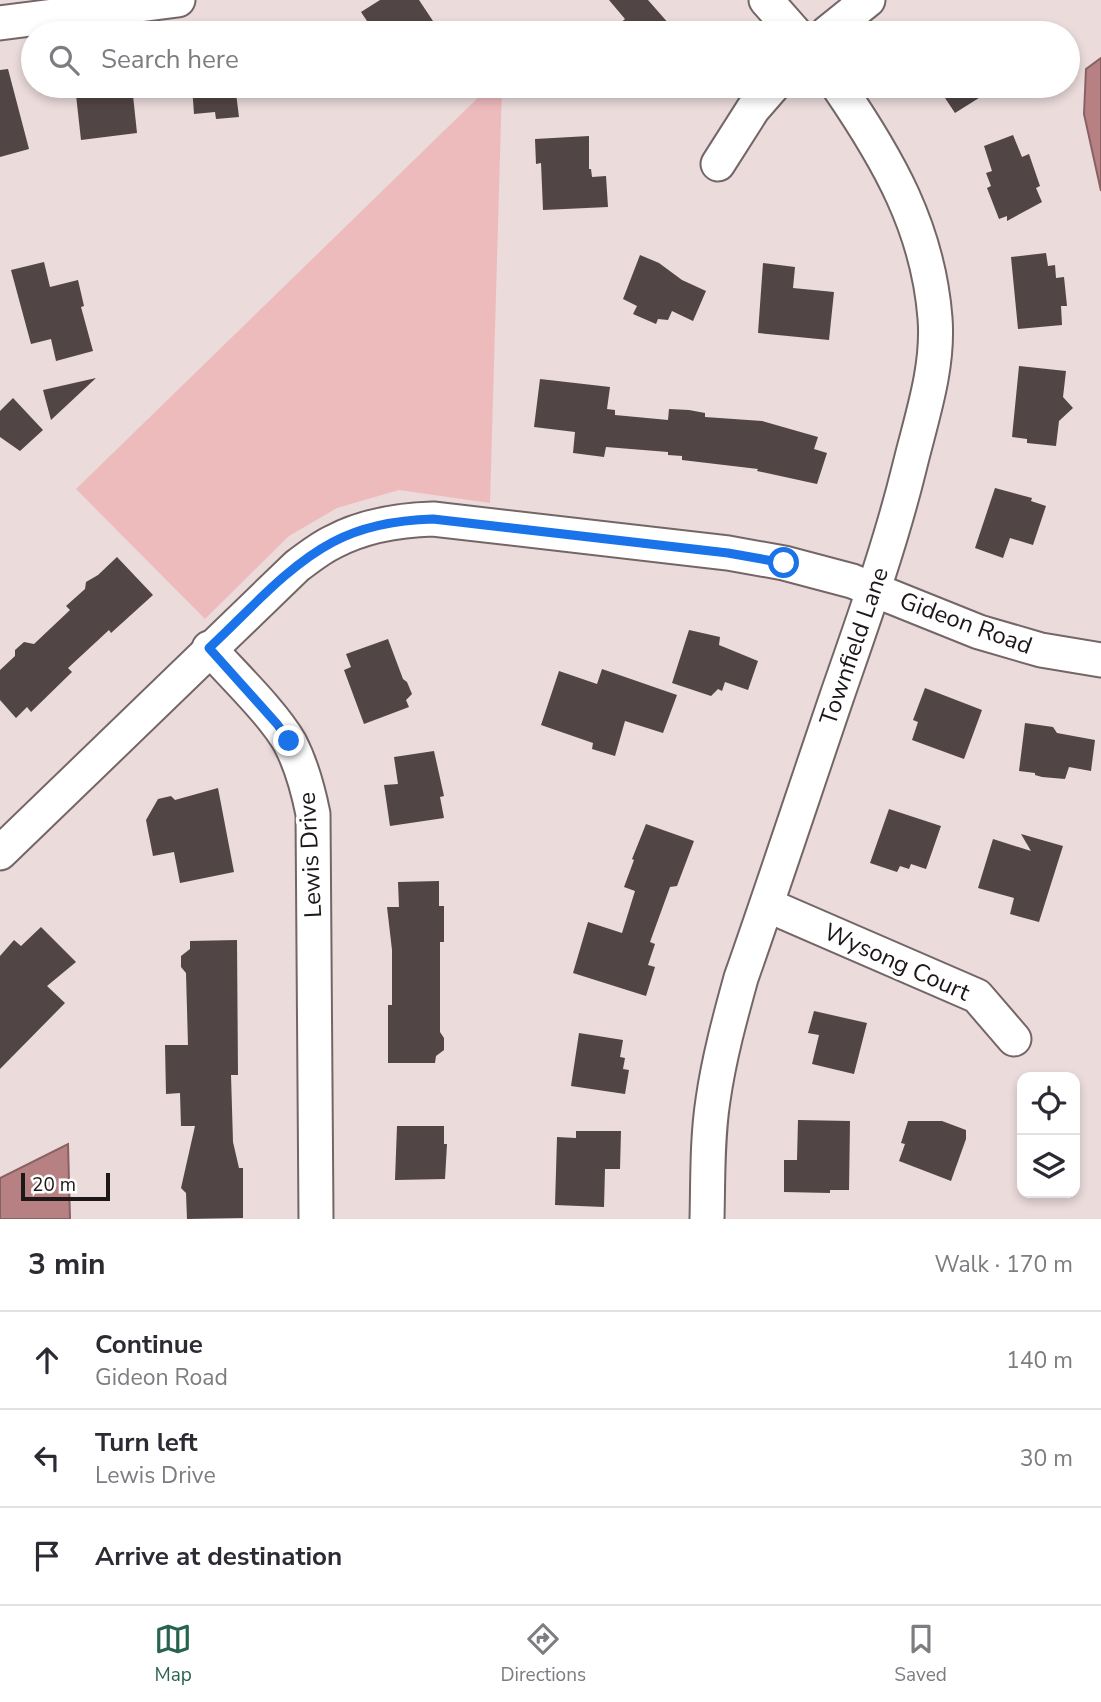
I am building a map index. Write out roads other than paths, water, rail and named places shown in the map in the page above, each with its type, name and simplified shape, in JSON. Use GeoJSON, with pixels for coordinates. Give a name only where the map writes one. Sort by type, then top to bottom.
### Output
{"type":"FeatureCollection","features":[{"type":"Feature","properties":{"kind":"street"},"geometry":{"type":"LineString","coordinates":[[0,23],[36,8],[178,0]]}},
{"type":"Feature","properties":{"kind":"street"},"geometry":{"type":"LineString","coordinates":[[766,0],[784,21]]}},
{"type":"Feature","properties":{"kind":"street"},"geometry":{"type":"LineString","coordinates":[[842,21],[868,0]]}},
{"type":"Feature","properties":{"kind":"street"},"geometry":{"type":"LineString","coordinates":[[718,164],[763,98]]}},
{"type":"Feature","properties":{"kind":"street","name":"Townfield Lane"},"geometry":{"type":"LineString","coordinates":[[707,1219],[708,1157],[713,1101],[726,1032],[741,978],[894,531],[934,369],[935,320],[931,282],[923,247],[908,204],[867,127],[846,98]]}},
{"type":"Feature","properties":{"kind":"street","name":"Gideon Road"},"geometry":{"type":"LineString","coordinates":[[209,648],[297,566],[333,542],[374,526],[433,519],[728,553],[784,563],[874,589],[979,632],[1041,650],[1101,660]]}},
{"type":"Feature","properties":{"kind":"street"},"geometry":{"type":"LineString","coordinates":[[0,853],[209,648]]}},
{"type":"Feature","properties":{"kind":"street","name":"Lewis Drive"},"geometry":{"type":"LineString","coordinates":[[209,648],[289,741],[306,780],[313,814],[316,1219]]}},
{"type":"Feature","properties":{"kind":"street","name":"Wysong Court"},"geometry":{"type":"LineString","coordinates":[[767,905],[977,996],[1014,1039]]}}]}
